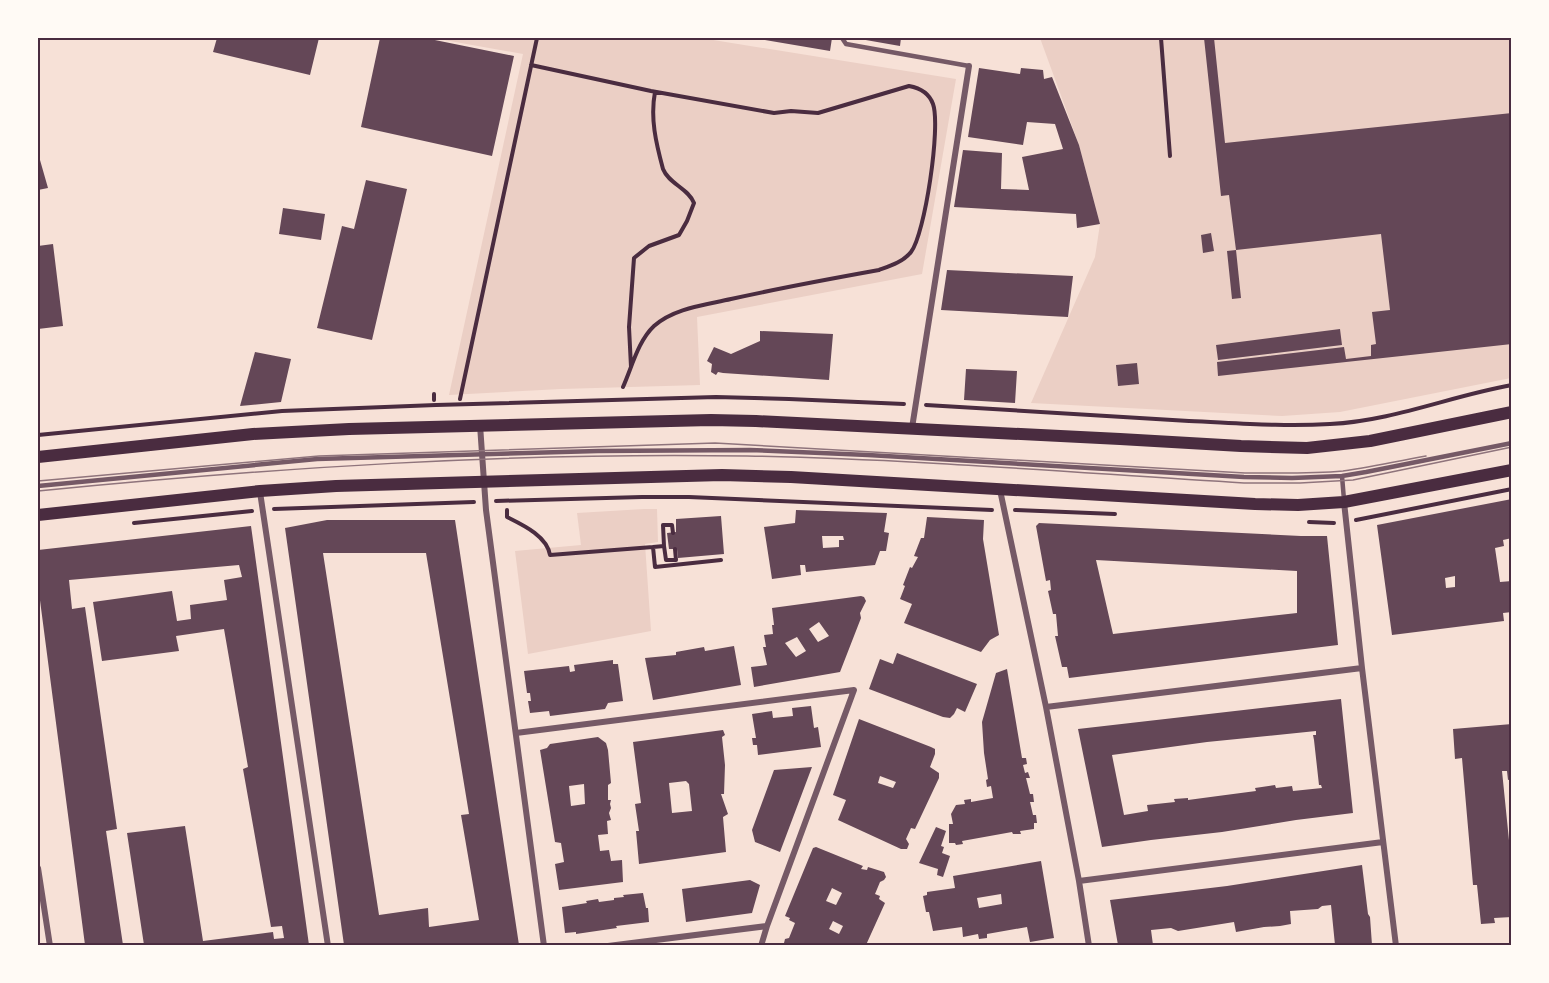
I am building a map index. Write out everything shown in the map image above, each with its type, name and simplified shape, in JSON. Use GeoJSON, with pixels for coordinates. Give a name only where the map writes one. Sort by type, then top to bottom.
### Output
{"type":"FeatureCollection","features":[{"type":"Feature","properties":{"kind":"main road"},"geometry":{"type":"LineString","coordinates":[[38,457],[253,434],[349,429],[711,420],[1307,448],[1370,441],[1512,412]]}},
{"type":"Feature","properties":{"kind":"main road"},"geometry":{"type":"LineString","coordinates":[[38,515],[260,491],[336,486],[722,475],[1311,505],[1344,502],[1512,470]]}},
{"type":"Feature","properties":{"kind":"street"},"geometry":{"type":"LineString","coordinates":[[912,429],[969,66]]}},
{"type":"Feature","properties":{"kind":"street"},"geometry":{"type":"LineString","coordinates":[[480,425],[486,510],[544,945]]}},
{"type":"Feature","properties":{"kind":"street"},"geometry":{"type":"LineString","coordinates":[[1000,489],[1046,707],[1089,945]]}},
{"type":"Feature","properties":{"kind":"street"},"geometry":{"type":"LineString","coordinates":[[260,491],[328,945]]}},
{"type":"Feature","properties":{"kind":"street"},"geometry":{"type":"LineString","coordinates":[[1344,502],[1396,945]]}},
{"type":"Feature","properties":{"kind":"street"},"geometry":{"type":"LineString","coordinates":[[1046,707],[1362,668]]}},
{"type":"Feature","properties":{"kind":"street"},"geometry":{"type":"LineString","coordinates":[[516,733],[854,690],[766,926],[761,945]]}},
{"type":"Feature","properties":{"kind":"street"},"geometry":{"type":"LineString","coordinates":[[1079,881],[1383,842]]}},
{"type":"Feature","properties":{"kind":"street"},"geometry":{"type":"LineString","coordinates":[[38,868],[50,945]]}},
{"type":"Feature","properties":{"kind":"street"},"geometry":{"type":"LineString","coordinates":[[608,945],[766,926]]}},
{"type":"Feature","properties":{"kind":"lane"},"geometry":{"type":"LineString","coordinates":[[842,38],[846,44],[969,66]]}},
{"type":"Feature","properties":{"kind":"lane"},"geometry":{"type":"LineString","coordinates":[[38,486],[317,459],[609,451],[750,450],[880,455],[1256,478],[1292,478],[1342,476],[1512,443]]}},
{"type":"Feature","properties":{"kind":"lane"},"geometry":{"type":"LineString","coordinates":[[1342,476],[1344,502]]}},
{"type":"Feature","properties":{"kind":"path"},"geometry":{"type":"LineString","coordinates":[[460,399],[537,38]]}},
{"type":"Feature","properties":{"kind":"path"},"geometry":{"type":"LineString","coordinates":[[1161,38],[1170,156]]}},
{"type":"Feature","properties":{"kind":"path"},"geometry":{"type":"LineString","coordinates":[[531,64],[655,92],[774,113],[818,112],[909,86],[917,87],[928,95],[933,103],[936,123],[929,189],[918,237],[911,252],[901,260],[879,270],[781,287],[678,312],[660,322],[643,339],[623,387]]}},
{"type":"Feature","properties":{"kind":"path"},"geometry":{"type":"LineString","coordinates":[[631,370],[629,327],[634,258],[649,246],[679,235],[687,221],[693,202],[691,197],[666,176],[663,169],[652,119],[655,92]]}},
{"type":"Feature","properties":{"kind":"path"},"geometry":{"type":"LineString","coordinates":[[434,394],[434,400]]}},
{"type":"Feature","properties":{"kind":"path"},"geometry":{"type":"LineString","coordinates":[[1375,516],[1512,489]]}},
{"type":"Feature","properties":{"kind":"path"},"geometry":{"type":"LineString","coordinates":[[502,500],[689,497],[987,509]]}},
{"type":"Feature","properties":{"kind":"path"},"geometry":{"type":"LineString","coordinates":[[284,508],[465,502]]}},
{"type":"Feature","properties":{"kind":"path"},"geometry":{"type":"LineString","coordinates":[[507,510],[507,517],[528,527],[549,548],[550,555],[664,546]]}},
{"type":"Feature","properties":{"kind":"path"},"geometry":{"type":"LineString","coordinates":[[128,523],[254,511]]}},
{"type":"Feature","properties":{"kind":"path"},"geometry":{"type":"LineString","coordinates":[[673,532],[672,525],[663,525],[666,560],[676,560],[675,549]]}},
{"type":"Feature","properties":{"kind":"path"},"geometry":{"type":"LineString","coordinates":[[653,547],[655,567],[721,560]]}},
{"type":"Feature","properties":{"kind":"shaded area"},"geometry":{"type":"Polygon","coordinates":[[[433,38],[701,38],[956,79],[922,274],[697,317],[700,385],[449,395],[523,54],[433,38]]]}},
{"type":"Feature","properties":{"kind":"shaded area"},"geometry":{"type":"Polygon","coordinates":[[[1040,38],[1511,38],[1511,378],[1340,412],[1282,416],[1031,403],[1095,257],[1100,224],[1079,145],[1040,38]]]}},
{"type":"Feature","properties":{"kind":"shaded area"},"geometry":{"type":"Polygon","coordinates":[[[657,509],[658,542],[645,544],[651,631],[528,654],[515,551],[581,545],[577,513],[657,509]]]}},
{"type":"Feature","properties":{"kind":"building"},"geometry":{"type":"Polygon","coordinates":[[[217,38],[319,38],[310,75],[213,52],[217,38]]]}},
{"type":"Feature","properties":{"kind":"building"},"geometry":{"type":"Polygon","coordinates":[[[380,38],[425,38],[514,56],[492,156],[361,127],[380,38]]]}},
{"type":"Feature","properties":{"kind":"building"},"geometry":{"type":"Polygon","coordinates":[[[759,38],[832,38],[830,51],[759,38]]]}},
{"type":"Feature","properties":{"kind":"building"},"geometry":{"type":"Polygon","coordinates":[[[860,38],[901,38],[900,46],[860,38]]]}},
{"type":"Feature","properties":{"kind":"building"},"geometry":{"type":"Polygon","coordinates":[[[1204,38],[1214,38],[1225,143],[1512,113],[1512,344],[1218,376],[1217,362],[1344,347],[1346,359],[1371,356],[1371,345],[1376,344],[1372,312],[1390,310],[1381,234],[1236,250],[1229,195],[1221,196],[1204,38]]]}},
{"type":"Feature","properties":{"kind":"building"},"geometry":{"type":"Polygon","coordinates":[[[979,68],[1020,74],[1021,68],[1043,70],[1044,79],[1052,77],[1079,145],[1100,224],[1077,228],[1076,214],[954,207],[963,150],[1002,153],[1001,189],[1029,190],[1022,157],[1063,149],[1055,124],[1027,122],[1023,145],[968,137],[979,68]]]}},
{"type":"Feature","properties":{"kind":"building"},"geometry":{"type":"Polygon","coordinates":[[[38,153],[48,188],[38,190],[38,153]]]}},
{"type":"Feature","properties":{"kind":"building"},"geometry":{"type":"Polygon","coordinates":[[[366,180],[407,189],[372,340],[317,328],[342,226],[354,229],[366,180]]]}},
{"type":"Feature","properties":{"kind":"building"},"geometry":{"type":"Polygon","coordinates":[[[283,208],[325,214],[321,240],[279,234],[283,208]]]}},
{"type":"Feature","properties":{"kind":"building"},"geometry":{"type":"Polygon","coordinates":[[[1211,233],[1214,251],[1203,253],[1201,235],[1211,233]]]}},
{"type":"Feature","properties":{"kind":"building"},"geometry":{"type":"Polygon","coordinates":[[[53,244],[63,326],[38,329],[38,246],[53,244]]]}},
{"type":"Feature","properties":{"kind":"building"},"geometry":{"type":"Polygon","coordinates":[[[1236,250],[1241,298],[1232,299],[1227,251],[1236,250]]]}},
{"type":"Feature","properties":{"kind":"building"},"geometry":{"type":"Polygon","coordinates":[[[947,270],[1073,276],[1068,317],[941,310],[947,270]]]}},
{"type":"Feature","properties":{"kind":"building"},"geometry":{"type":"Polygon","coordinates":[[[1340,329],[1342,345],[1218,360],[1216,345],[1340,329]]]}},
{"type":"Feature","properties":{"kind":"building"},"geometry":{"type":"Polygon","coordinates":[[[760,331],[833,334],[829,380],[718,372],[716,375],[711,372],[712,364],[707,361],[714,347],[731,354],[760,341],[760,331]]]}},
{"type":"Feature","properties":{"kind":"building"},"geometry":{"type":"Polygon","coordinates":[[[255,352],[291,359],[281,402],[240,406],[255,352]]]}},
{"type":"Feature","properties":{"kind":"building"},"geometry":{"type":"Polygon","coordinates":[[[1137,363],[1139,384],[1118,386],[1116,365],[1137,363]]]}},
{"type":"Feature","properties":{"kind":"building"},"geometry":{"type":"Polygon","coordinates":[[[966,369],[1017,371],[1015,403],[964,400],[966,369]]]}},
{"type":"Feature","properties":{"kind":"building"},"geometry":{"type":"Polygon","coordinates":[[[1512,499],[1512,538],[1503,540],[1504,546],[1495,548],[1500,582],[1512,581],[1512,612],[1503,613],[1504,621],[1392,635],[1377,525],[1512,499]],[[1455,576],[1445,578],[1446,588],[1455,587],[1455,576]]]}},
{"type":"Feature","properties":{"kind":"building"},"geometry":{"type":"Polygon","coordinates":[[[796,510],[887,513],[884,532],[889,533],[886,551],[880,551],[875,565],[806,572],[805,565],[800,565],[801,575],[772,579],[764,527],[795,523],[796,510]],[[822,536],[823,548],[839,547],[839,540],[844,540],[843,536],[822,536]]]}},
{"type":"Feature","properties":{"kind":"building"},"geometry":{"type":"Polygon","coordinates":[[[721,516],[724,554],[678,558],[677,549],[669,549],[667,533],[676,532],[676,519],[721,516]]]}},
{"type":"Feature","properties":{"kind":"building"},"geometry":{"type":"Polygon","coordinates":[[[927,517],[984,520],[983,539],[999,635],[990,640],[981,652],[904,623],[912,604],[900,599],[905,586],[903,585],[910,567],[912,568],[918,557],[914,556],[921,538],[924,538],[927,517]]]}},
{"type":"Feature","properties":{"kind":"building"},"geometry":{"type":"Polygon","coordinates":[[[327,520],[455,520],[519,945],[344,945],[285,528],[327,520]],[[323,553],[379,915],[428,908],[429,927],[479,920],[461,815],[469,814],[426,553],[323,553]]]}},
{"type":"Feature","properties":{"kind":"building"},"geometry":{"type":"Polygon","coordinates":[[[1039,523],[1327,536],[1338,645],[1069,678],[1067,667],[1062,667],[1055,636],[1058,636],[1056,614],[1053,614],[1048,591],[1051,590],[1050,580],[1046,581],[1036,526],[1039,523]],[[1096,560],[1113,634],[1297,613],[1297,571],[1096,560]]]}},
{"type":"Feature","properties":{"kind":"building"},"geometry":{"type":"Polygon","coordinates":[[[251,526],[309,945],[144,945],[127,833],[185,826],[203,941],[273,932],[274,939],[284,938],[282,926],[271,927],[243,769],[248,767],[224,629],[176,636],[179,651],[102,661],[93,602],[172,591],[177,621],[191,619],[190,605],[227,600],[224,580],[242,577],[239,565],[69,580],[72,609],[85,607],[117,829],[106,831],[123,945],[85,945],[38,585],[38,550],[251,526]]]}},
{"type":"Feature","properties":{"kind":"building"},"geometry":{"type":"Polygon","coordinates":[[[861,596],[866,601],[840,672],[754,687],[751,667],[767,665],[763,647],[766,647],[764,635],[773,634],[772,608],[861,596]],[[819,622],[809,629],[818,642],[829,636],[819,622]],[[797,637],[785,643],[796,657],[806,651],[797,637]]]}},
{"type":"Feature","properties":{"kind":"building"},"geometry":{"type":"Polygon","coordinates":[[[734,646],[741,685],[653,700],[645,658],[676,655],[676,652],[704,647],[705,651],[734,646]]]}},
{"type":"Feature","properties":{"kind":"building"},"geometry":{"type":"Polygon","coordinates":[[[897,653],[977,684],[965,712],[957,708],[950,718],[943,717],[869,689],[880,659],[893,664],[897,653]]]}},
{"type":"Feature","properties":{"kind":"building"},"geometry":{"type":"Polygon","coordinates":[[[613,660],[613,664],[618,664],[623,701],[608,703],[605,709],[550,716],[549,711],[530,713],[528,701],[531,701],[530,693],[527,693],[524,671],[569,666],[570,672],[575,671],[574,665],[613,660]]]}},
{"type":"Feature","properties":{"kind":"building"},"geometry":{"type":"Polygon","coordinates":[[[1007,669],[1022,758],[1026,758],[1027,764],[1023,765],[1025,773],[1028,772],[1030,778],[1026,778],[1030,794],[1033,794],[1034,802],[1030,802],[1037,823],[1034,823],[1034,829],[1020,831],[1021,834],[1012,832],[962,841],[963,844],[949,843],[949,824],[953,824],[951,814],[956,805],[965,804],[964,800],[971,799],[971,802],[993,798],[991,786],[987,787],[982,722],[996,673],[1007,669]]]}},
{"type":"Feature","properties":{"kind":"building"},"geometry":{"type":"Polygon","coordinates":[[[1341,699],[1353,813],[1102,847],[1078,729],[1341,699]],[[1316,731],[1207,742],[1112,755],[1124,815],[1148,811],[1147,805],[1175,802],[1174,799],[1188,798],[1188,800],[1256,791],[1255,788],[1275,785],[1276,788],[1292,786],[1293,791],[1322,788],[1319,785],[1313,735],[1316,735],[1316,731]]]}},
{"type":"Feature","properties":{"kind":"building"},"geometry":{"type":"Polygon","coordinates":[[[811,706],[814,728],[818,727],[821,747],[758,755],[757,745],[753,745],[752,738],[756,738],[752,714],[772,711],[773,718],[793,716],[792,708],[811,706]]]}},
{"type":"Feature","properties":{"kind":"building"},"geometry":{"type":"Polygon","coordinates":[[[859,719],[935,749],[930,767],[939,773],[939,778],[915,829],[911,828],[906,839],[909,844],[907,849],[901,849],[838,820],[846,800],[833,795],[859,719]],[[880,776],[878,783],[893,788],[896,782],[880,776]]]}},
{"type":"Feature","properties":{"kind":"building"},"geometry":{"type":"Polygon","coordinates":[[[1512,724],[1512,779],[1508,780],[1507,771],[1502,771],[1512,870],[1512,917],[1494,918],[1495,923],[1481,924],[1477,885],[1473,885],[1462,758],[1455,759],[1453,729],[1512,724]]]}},
{"type":"Feature","properties":{"kind":"building"},"geometry":{"type":"Polygon","coordinates":[[[723,730],[725,765],[724,794],[721,794],[728,814],[723,817],[726,852],[639,864],[636,831],[639,831],[635,804],[641,803],[633,742],[723,730]],[[686,781],[669,783],[672,813],[692,811],[689,784],[686,781]]]}},
{"type":"Feature","properties":{"kind":"building"},"geometry":{"type":"Polygon","coordinates":[[[598,737],[606,743],[611,783],[608,785],[608,800],[611,800],[609,813],[611,820],[607,821],[608,834],[598,835],[600,851],[609,850],[611,861],[622,860],[623,882],[559,890],[555,864],[564,862],[561,843],[555,842],[540,750],[547,748],[550,744],[598,737]],[[584,784],[569,786],[571,806],[585,804],[584,784]]]}},
{"type":"Feature","properties":{"kind":"building"},"geometry":{"type":"Polygon","coordinates":[[[812,767],[780,852],[755,842],[752,830],[774,770],[812,767]]]}},
{"type":"Feature","properties":{"kind":"building"},"geometry":{"type":"Polygon","coordinates":[[[936,827],[946,831],[941,846],[944,847],[942,853],[950,856],[943,877],[937,875],[938,869],[919,863],[936,827]]]}},
{"type":"Feature","properties":{"kind":"building"},"geometry":{"type":"Polygon","coordinates":[[[816,847],[863,866],[861,869],[867,870],[868,867],[884,872],[886,877],[880,882],[875,894],[880,896],[879,899],[885,903],[866,945],[786,945],[784,943],[785,939],[789,938],[795,923],[785,916],[813,848],[816,847]],[[832,888],[826,901],[836,905],[842,893],[832,888]],[[833,921],[829,929],[839,934],[843,926],[833,921]]]}},
{"type":"Feature","properties":{"kind":"building"},"geometry":{"type":"Polygon","coordinates":[[[1041,861],[1054,938],[1030,942],[1027,927],[987,934],[987,938],[979,939],[978,934],[963,937],[962,927],[933,931],[923,896],[927,895],[927,892],[955,888],[953,876],[1041,861]],[[1001,894],[977,898],[979,908],[1002,904],[1001,894]]]}},
{"type":"Feature","properties":{"kind":"building"},"geometry":{"type":"Polygon","coordinates":[[[1362,865],[1372,945],[1335,945],[1331,905],[1318,909],[1290,911],[1291,924],[1236,932],[1234,922],[1178,931],[1171,928],[1151,930],[1153,945],[1118,945],[1110,900],[1227,886],[1362,865]]]}},
{"type":"Feature","properties":{"kind":"building"},"geometry":{"type":"Polygon","coordinates":[[[750,880],[760,885],[752,913],[686,922],[682,889],[750,880]]]}},
{"type":"Feature","properties":{"kind":"building"},"geometry":{"type":"Polygon","coordinates":[[[643,893],[646,908],[648,908],[649,922],[576,934],[576,932],[565,933],[562,907],[598,899],[599,902],[614,900],[614,898],[624,897],[623,895],[643,893]]]}},
{"type":"Feature","properties":{"kind":"tram line"},"geometry":{"type":"LineString","coordinates":[[38,481],[319,456],[715,443],[1245,473],[1343,471],[1426,456]]}},
{"type":"Feature","properties":{"kind":"tram line"},"geometry":{"type":"LineString","coordinates":[[38,491],[215,475],[392,463],[658,455],[871,460],[1244,483],[1300,483],[1353,480],[1512,447]]}}]}
